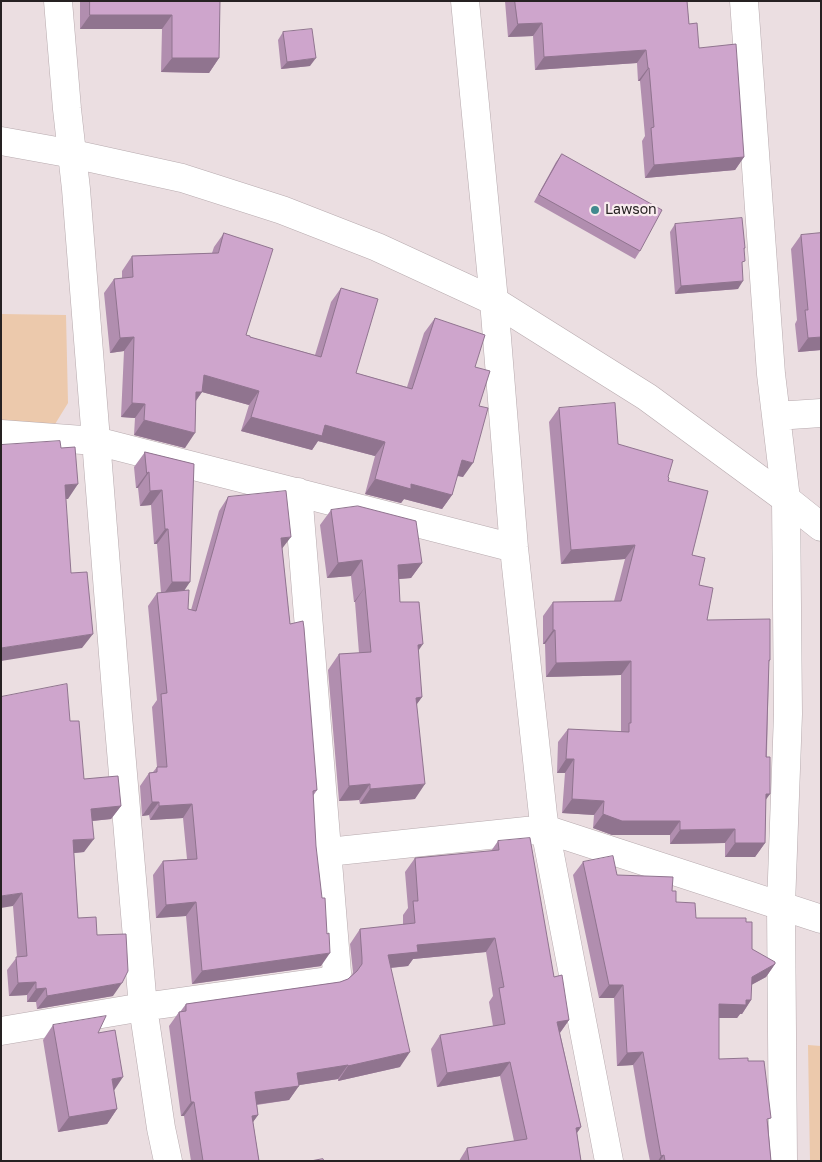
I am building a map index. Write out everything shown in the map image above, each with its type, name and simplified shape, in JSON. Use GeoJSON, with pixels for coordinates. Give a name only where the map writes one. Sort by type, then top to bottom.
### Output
{"type":"FeatureCollection","features":[{"type":"Feature","properties":{"kind":"street"},"geometry":{"type":"LineString","coordinates":[[58,1],[67,109],[73,154],[116,704],[143,1007],[161,1128],[168,1161]]}},
{"type":"Feature","properties":{"kind":"street"},"geometry":{"type":"LineString","coordinates":[[465,1],[494,300],[514,548],[544,829],[609,1161]]}},
{"type":"Feature","properties":{"kind":"street"},"geometry":{"type":"LineString","coordinates":[[744,1],[771,374],[786,499],[788,714],[781,905],[783,1161]]}},
{"type":"Feature","properties":{"kind":"street"},"geometry":{"type":"LineString","coordinates":[[1,141],[73,154],[182,178],[282,210],[377,246],[494,300],[647,397],[821,527]]}},
{"type":"Feature","properties":{"kind":"street"},"geometry":{"type":"LineString","coordinates":[[776,416],[821,413]]}},
{"type":"Feature","properties":{"kind":"street"},"geometry":{"type":"LineString","coordinates":[[1,434],[96,441],[514,548]]}},
{"type":"Feature","properties":{"kind":"street"},"geometry":{"type":"LineString","coordinates":[[1,1031],[143,1007],[328,981],[338,973],[298,492]]}},
{"type":"Feature","properties":{"kind":"street"},"geometry":{"type":"LineString","coordinates":[[328,852],[544,829],[821,918]]}},
{"type":"Feature","properties":{"kind":"shaded area"},"geometry":{"type":"Polygon","coordinates":[[[1,314],[66,315],[68,403],[52,429],[1,425],[1,314]]]}},
{"type":"Feature","properties":{"kind":"shaded area"},"geometry":{"type":"Polygon","coordinates":[[[808,1045],[821,1046],[821,1161],[810,1161],[808,1045]]]}},
{"type":"Feature","properties":{"kind":"building"},"geometry":{"type":"Polygon","coordinates":[[[90,1],[220,1],[219,58],[172,58],[172,15],[90,15],[90,1]]]}},
{"type":"Feature","properties":{"kind":"building"},"geometry":{"type":"Polygon","coordinates":[[[515,1],[687,1],[689,24],[697,23],[699,48],[736,44],[744,157],[654,165],[651,128],[654,127],[646,50],[544,57],[542,23],[518,24],[515,1]]]}},
{"type":"Feature","properties":{"kind":"building"},"geometry":{"type":"Polygon","coordinates":[[[312,29],[316,58],[287,62],[283,32],[312,29]]]}},
{"type":"Feature","properties":{"kind":"building","name":"Lawson"},"geometry":{"type":"Polygon","coordinates":[[[562,154],[662,210],[640,251],[539,195],[562,154]]]}},
{"type":"Feature","properties":{"kind":"building"},"geometry":{"type":"Polygon","coordinates":[[[742,218],[745,248],[745,261],[742,262],[743,281],[681,286],[675,224],[742,218]]]}},
{"type":"Feature","properties":{"kind":"building"},"geometry":{"type":"Polygon","coordinates":[[[224,233],[273,249],[246,335],[250,337],[321,357],[341,288],[378,299],[356,373],[412,389],[435,318],[485,335],[475,367],[490,371],[479,406],[488,408],[473,463],[462,460],[452,495],[411,484],[411,489],[375,479],[385,442],[325,425],[322,436],[251,417],[259,391],[204,375],[202,392],[196,392],[195,433],[144,420],[145,404],[132,403],[134,337],[120,338],[114,279],[133,277],[132,256],[218,253],[224,233]]]}},
{"type":"Feature","properties":{"kind":"building"},"geometry":{"type":"Polygon","coordinates":[[[821,233],[821,337],[808,338],[805,310],[808,310],[801,235],[821,233]]]}},
{"type":"Feature","properties":{"kind":"building"},"geometry":{"type":"Polygon","coordinates":[[[615,403],[618,444],[673,460],[668,481],[708,491],[692,555],[705,558],[699,585],[713,588],[707,620],[770,619],[766,757],[770,757],[770,794],[766,794],[765,843],[735,843],[735,829],[680,830],[680,821],[622,821],[603,814],[604,801],[572,799],[574,759],[566,759],[568,729],[629,732],[629,723],[631,723],[631,661],[556,663],[553,602],[621,601],[635,545],[571,550],[559,408],[615,403]]]}},
{"type":"Feature","properties":{"kind":"building"},"geometry":{"type":"Polygon","coordinates":[[[60,441],[61,448],[75,447],[78,484],[65,485],[71,573],[87,572],[93,634],[1,648],[1,445],[60,441]]]}},
{"type":"Feature","properties":{"kind":"building"},"geometry":{"type":"Polygon","coordinates":[[[145,452],[194,464],[190,582],[172,582],[168,529],[165,529],[162,490],[150,491],[145,452]]]}},
{"type":"Feature","properties":{"kind":"building"},"geometry":{"type":"Polygon","coordinates":[[[286,491],[291,537],[281,538],[290,624],[303,621],[304,628],[317,790],[313,791],[316,846],[322,898],[325,898],[330,953],[202,971],[196,902],[166,905],[163,861],[197,859],[192,804],[159,806],[159,802],[152,802],[149,773],[157,772],[157,767],[167,767],[161,694],[167,693],[157,593],[189,590],[188,609],[196,611],[228,497],[286,491]]]}},
{"type":"Feature","properties":{"kind":"building"},"geometry":{"type":"Polygon","coordinates":[[[358,506],[416,521],[422,563],[398,565],[400,602],[419,602],[423,644],[418,645],[422,697],[416,698],[425,784],[370,789],[370,784],[349,786],[339,654],[371,652],[362,560],[338,563],[331,510],[358,506]]]}},
{"type":"Feature","properties":{"kind":"building"},"geometry":{"type":"Polygon","coordinates":[[[67,684],[70,721],[79,721],[84,779],[118,776],[121,806],[91,809],[94,839],[73,840],[78,918],[96,917],[97,935],[126,934],[128,971],[122,983],[47,996],[46,988],[36,989],[36,982],[18,983],[16,957],[27,956],[22,893],[1,896],[1,697],[67,684]]]}},
{"type":"Feature","properties":{"kind":"building"},"geometry":{"type":"Polygon","coordinates":[[[530,838],[554,977],[562,975],[569,1020],[557,1022],[581,1127],[576,1128],[581,1161],[469,1161],[467,1148],[527,1139],[510,1062],[447,1073],[440,1035],[505,1024],[499,988],[504,987],[495,938],[417,945],[418,952],[388,955],[410,1052],[348,1066],[297,1073],[299,1086],[255,1092],[258,1115],[252,1116],[259,1161],[203,1161],[194,1102],[191,1102],[179,1012],[186,1011],[186,1004],[340,982],[348,979],[362,964],[360,929],[415,923],[413,901],[418,901],[415,858],[499,850],[498,841],[530,838]]]}},
{"type":"Feature","properties":{"kind":"building"},"geometry":{"type":"Polygon","coordinates":[[[613,856],[617,875],[673,877],[672,891],[676,891],[676,902],[695,903],[696,918],[746,918],[746,922],[752,922],[752,949],[775,962],[775,964],[752,977],[751,1000],[746,1000],[746,1005],[719,1004],[719,1059],[748,1058],[748,1061],[764,1061],[771,1118],[767,1119],[771,1161],[665,1161],[664,1155],[661,1156],[643,1052],[627,1053],[623,985],[609,985],[583,862],[613,856]]]}},
{"type":"Feature","properties":{"kind":"building"},"geometry":{"type":"Polygon","coordinates":[[[106,1016],[98,1033],[115,1030],[123,1077],[112,1079],[117,1109],[69,1117],[53,1025],[106,1016]]]}},
{"type":"Feature","properties":{"kind":"place","name":"Lawson"},"geometry":{"type":"Point","coordinates":[595,210]}}]}
